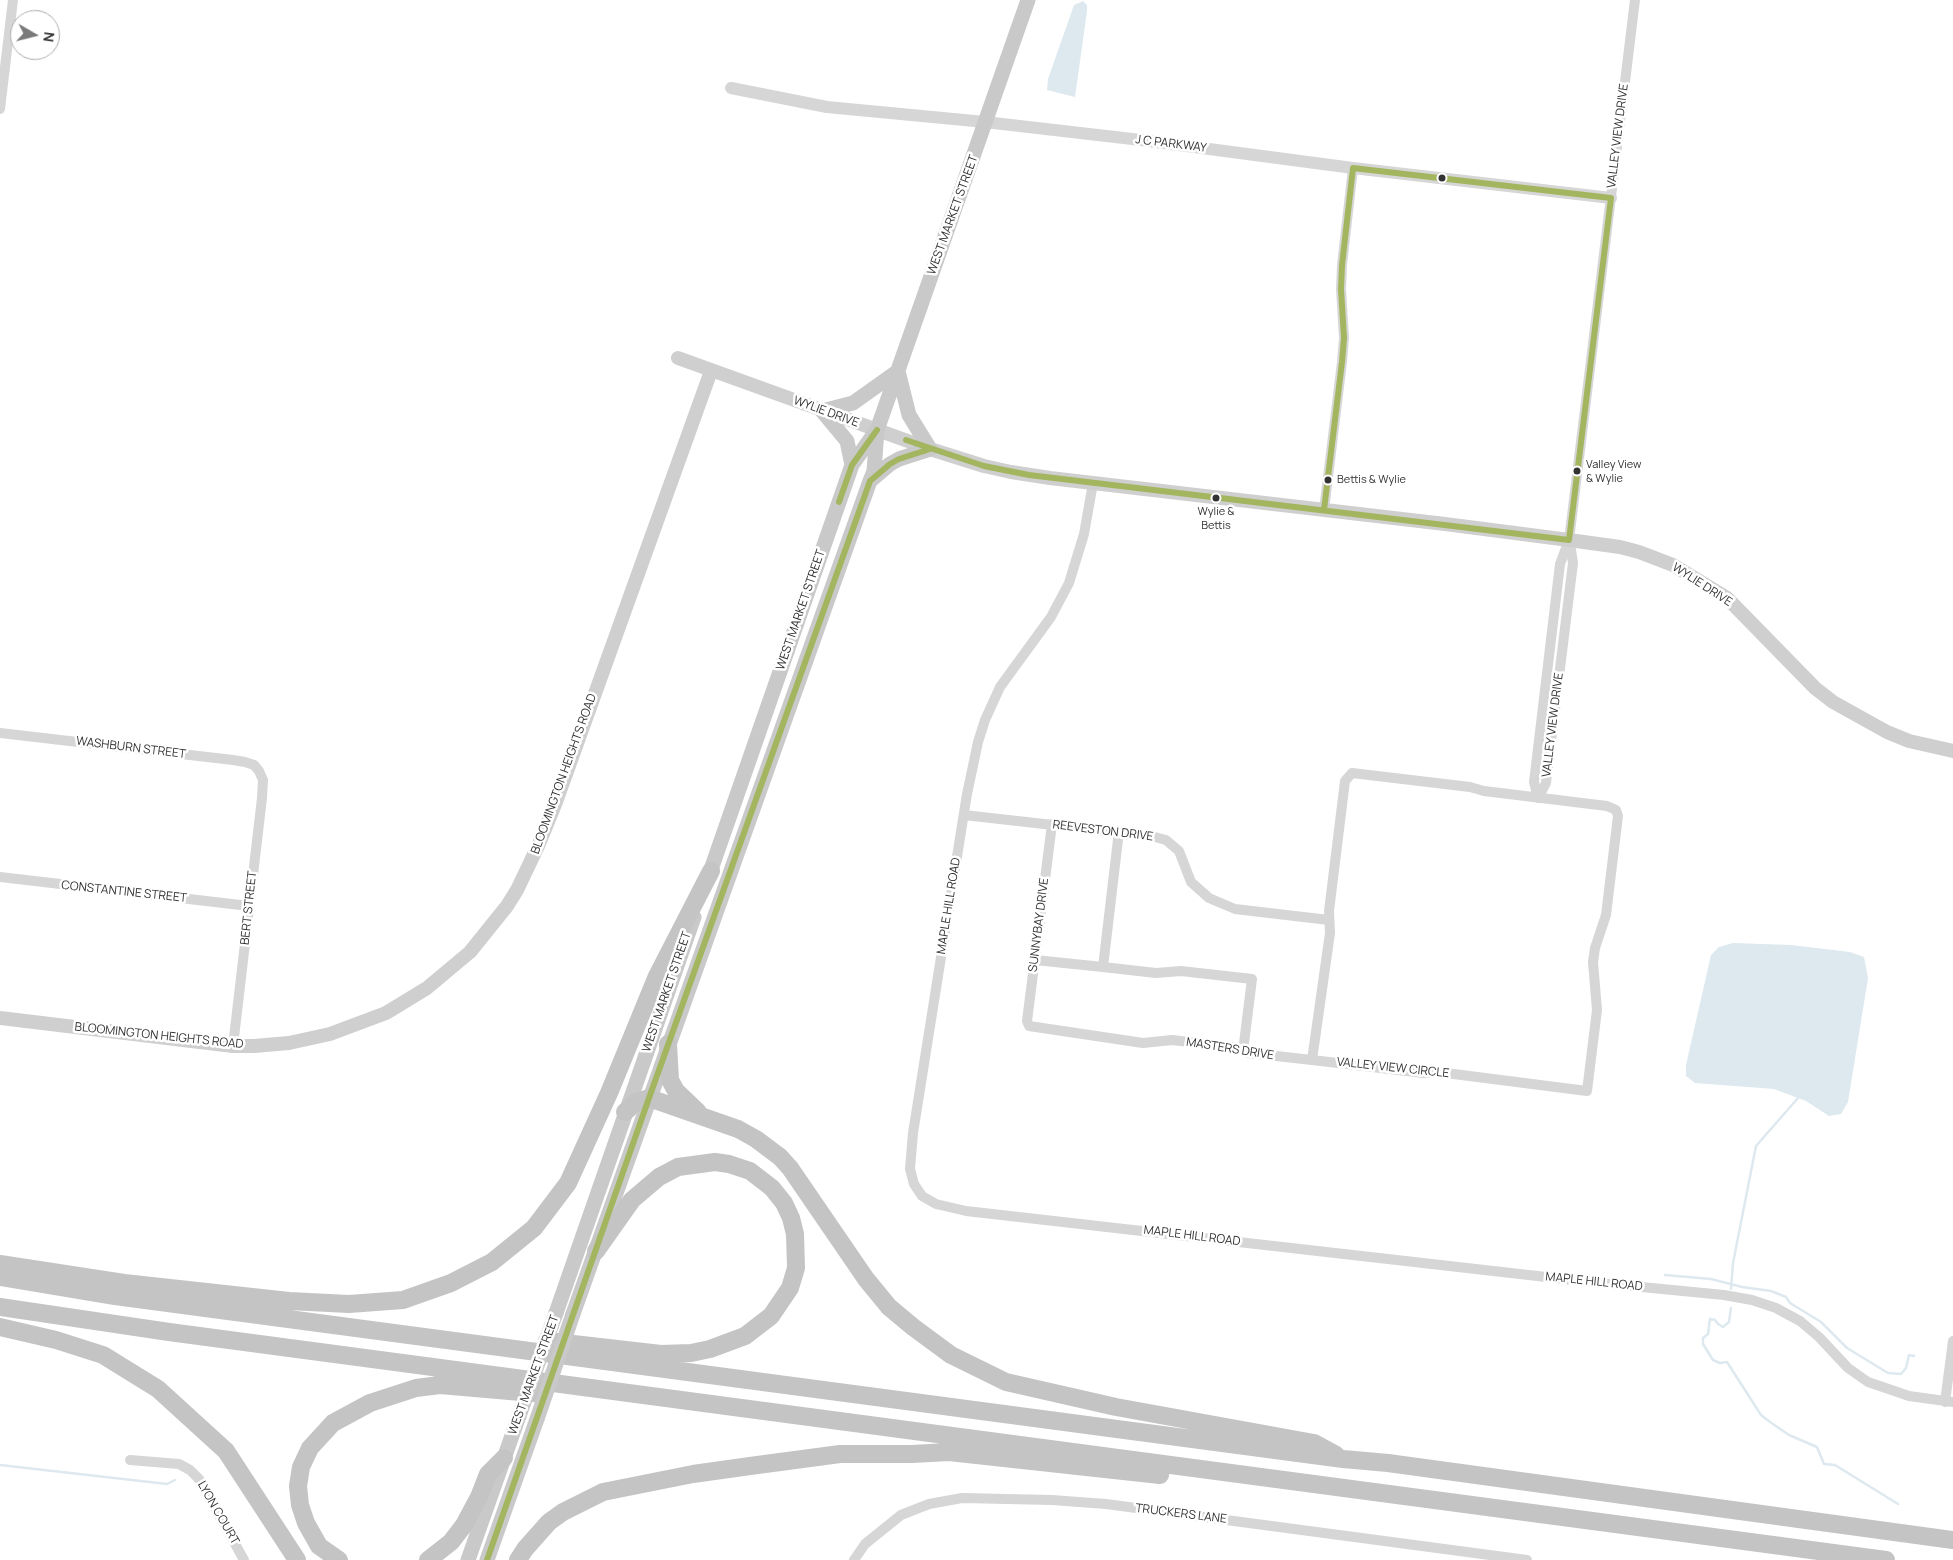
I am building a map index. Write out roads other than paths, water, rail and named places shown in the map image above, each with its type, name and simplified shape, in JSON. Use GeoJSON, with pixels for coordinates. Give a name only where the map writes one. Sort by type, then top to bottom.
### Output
{"type":"FeatureCollection","features":[{"type":"Feature","properties":{"kind":"highway"},"geometry":{"type":"LineString","coordinates":[[0,1264],[124,1283],[289,1301],[349,1304],[403,1300],[450,1283],[492,1262],[534,1228],[568,1183],[609,1093],[657,976],[711,871]]}},
{"type":"Feature","properties":{"kind":"highway"},"geometry":{"type":"LineString","coordinates":[[668,1044],[670,1080],[676,1091],[702,1116]]}},
{"type":"Feature","properties":{"kind":"highway"},"geometry":{"type":"LineString","coordinates":[[625,1112],[636,1102],[649,1098],[738,1129],[756,1139],[780,1157],[800,1181],[866,1279],[889,1307],[913,1328],[951,1355],[1006,1382],[1116,1407],[1314,1443],[1343,1459]]}},
{"type":"Feature","properties":{"kind":"highway"},"geometry":{"type":"LineString","coordinates":[[474,1343],[527,1339],[661,1354],[691,1353],[710,1349],[745,1336],[771,1316],[787,1293],[796,1268],[795,1234],[784,1203],[772,1188],[750,1171],[729,1164],[715,1162],[678,1167],[659,1177],[632,1200],[596,1251]]}},
{"type":"Feature","properties":{"kind":"highway"},"geometry":{"type":"LineString","coordinates":[[0,1277],[115,1296],[1343,1459],[1398,1464],[1953,1540]]}},
{"type":"Feature","properties":{"kind":"highway"},"geometry":{"type":"LineString","coordinates":[[0,1307],[178,1333],[1886,1560]]}},
{"type":"Feature","properties":{"kind":"highway"},"geometry":{"type":"LineString","coordinates":[[0,1327],[56,1340],[103,1355],[158,1389],[226,1451],[297,1560]]}},
{"type":"Feature","properties":{"kind":"highway"},"geometry":{"type":"LineString","coordinates":[[339,1560],[319,1546],[306,1523],[300,1505],[298,1486],[302,1467],[310,1448],[333,1423],[370,1403],[416,1388],[440,1385],[560,1395],[596,1388]]}},
{"type":"Feature","properties":{"kind":"highway"},"geometry":{"type":"LineString","coordinates":[[518,1560],[525,1549],[549,1522],[563,1512],[603,1492],[692,1474],[840,1454],[965,1453],[1155,1475],[1230,1473]]}},
{"type":"Feature","properties":{"kind":"highway"},"geometry":{"type":"LineString","coordinates":[[428,1560],[450,1542],[464,1525],[479,1497],[488,1474],[504,1458]]}},
{"type":"Feature","properties":{"kind":"main road","name":"WEST MARKET STREET"},"geometry":{"type":"LineString","coordinates":[[487,1560],[668,1044],[874,471],[877,430],[1028,0]]}},
{"type":"Feature","properties":{"kind":"main road","name":"WYLIE DRIVE"},"geometry":{"type":"LineString","coordinates":[[678,358],[930,449],[984,466],[1011,472],[1569,540],[1620,547],[1639,552],[1673,565],[1702,582],[1738,608],[1809,682],[1833,702],[1887,732],[1909,741],[1953,751]]}},
{"type":"Feature","properties":{"kind":"main road","name":"BLOOMINGTON HEIGHTS ROAD"},"geometry":{"type":"LineString","coordinates":[[0,1018],[233,1046],[254,1046],[307,1040],[330,1034],[386,1013],[427,988],[470,952],[507,906],[531,864],[556,802],[711,371]]}},
{"type":"Feature","properties":{"kind":"main road"},"geometry":{"type":"LineString","coordinates":[[852,465],[848,441],[822,411],[853,403],[898,371],[909,415],[930,449],[899,459],[870,481]]}},
{"type":"Feature","properties":{"kind":"main road","name":"WEST MARKET STREET"},"geometry":{"type":"LineString","coordinates":[[468,1560],[852,465],[877,430]]}},
{"type":"Feature","properties":{"kind":"street"},"geometry":{"type":"LineString","coordinates":[[0,109],[13,0]]}},
{"type":"Feature","properties":{"kind":"street","name":"VALLEY VIEW DRIVE"},"geometry":{"type":"LineString","coordinates":[[1538,798],[1534,782],[1560,564],[1569,540],[1635,0]]}},
{"type":"Feature","properties":{"kind":"street","name":"J C PARKWAY"},"geometry":{"type":"LineString","coordinates":[[731,88],[826,107],[985,122],[1141,140],[1353,168],[1611,198]]}},
{"type":"Feature","properties":{"kind":"street"},"geometry":{"type":"LineString","coordinates":[[1324,510],[1343,357],[1342,265],[1353,168]]}},
{"type":"Feature","properties":{"kind":"street","name":"MAPLE HILL ROAD"},"geometry":{"type":"LineString","coordinates":[[1092,483],[1082,543],[1062,598],[1051,617],[1000,687],[985,720],[978,742],[964,815],[910,1158],[910,1169],[914,1184],[922,1196],[944,1207],[966,1211],[1590,1282],[1724,1295],[1752,1300],[1776,1308],[1800,1322],[1819,1337],[1848,1368],[1868,1382],[1902,1395],[1949,1402]]}},
{"type":"Feature","properties":{"kind":"street","name":"WASHBURN STREET"},"geometry":{"type":"LineString","coordinates":[[0,733],[233,760],[245,762],[259,770]]}},
{"type":"Feature","properties":{"kind":"street","name":"BERT STREET"},"geometry":{"type":"LineString","coordinates":[[233,1046],[249,923],[249,906],[262,798],[263,780],[259,770]]}},
{"type":"Feature","properties":{"kind":"street","name":"VALLEY VIEW CIRCLE"},"geometry":{"type":"LineString","coordinates":[[1352,774],[1470,787],[1484,791],[1607,806],[1616,810],[1618,816],[1606,915],[1593,962],[1597,1010],[1587,1091],[1438,1072],[1424,1073],[1312,1060],[1328,951],[1329,920],[1344,781],[1352,774]]}},
{"type":"Feature","properties":{"kind":"street","name":"REEVESTON DRIVE"},"geometry":{"type":"LineString","coordinates":[[964,815],[1119,831],[1166,840],[1179,851],[1191,882],[1209,898],[1235,909],[1329,920]]}},
{"type":"Feature","properties":{"kind":"street","name":"SUNNYBAY DRIVE"},"geometry":{"type":"LineString","coordinates":[[1029,1026],[1027,1021],[1052,824]]}},
{"type":"Feature","properties":{"kind":"street"},"geometry":{"type":"LineString","coordinates":[[1103,967],[1119,831]]}},
{"type":"Feature","properties":{"kind":"street","name":"CONSTANTINE STREET"},"geometry":{"type":"LineString","coordinates":[[0,878],[249,906]]}},
{"type":"Feature","properties":{"kind":"street"},"geometry":{"type":"LineString","coordinates":[[1035,960],[1156,973],[1181,971],[1252,979],[1243,1050]]}},
{"type":"Feature","properties":{"kind":"street","name":"MASTERS DRIVE"},"geometry":{"type":"LineString","coordinates":[[1029,1026],[1143,1043],[1172,1040],[1232,1046],[1243,1050],[1312,1060]]}},
{"type":"Feature","properties":{"kind":"street"},"geometry":{"type":"LineString","coordinates":[[1949,1402],[1953,1341]]}},
{"type":"Feature","properties":{"kind":"street","name":"LYON COURT"},"geometry":{"type":"LineString","coordinates":[[130,1460],[179,1464],[190,1470],[199,1479],[244,1560]]}},
{"type":"Feature","properties":{"kind":"street","name":"TRUCKERS LANE"},"geometry":{"type":"LineString","coordinates":[[854,1560],[865,1544],[902,1514],[929,1504],[962,1498],[1052,1500],[1106,1504],[1527,1560]]}},
{"type":"Feature","properties":{"kind":"waterway"},"geometry":{"type":"LineString","coordinates":[[1731,1289],[1733,1263],[1756,1146],[1798,1098]]}},
{"type":"Feature","properties":{"kind":"waterway"},"geometry":{"type":"LineString","coordinates":[[1665,1275],[1711,1279],[1742,1287],[1771,1291],[1786,1297],[1790,1303],[1821,1322],[1847,1348],[1888,1373],[1901,1374],[1906,1368],[1909,1355],[1914,1356]]}},
{"type":"Feature","properties":{"kind":"waterway"},"geometry":{"type":"LineString","coordinates":[[1731,1308],[1729,1322],[1723,1327],[1715,1320],[1710,1319],[1708,1334],[1703,1338],[1703,1344],[1713,1360],[1720,1363],[1727,1362],[1761,1415],[1789,1435],[1817,1447],[1824,1464],[1835,1465],[1898,1504]]}},
{"type":"Feature","properties":{"kind":"waterway"},"geometry":{"type":"LineString","coordinates":[[0,1465],[167,1484],[175,1480]]}},
{"type":"Feature","properties":{"kind":"place","name":"Valley View & Wylie"},"geometry":{"type":"Point","coordinates":[1577,471]}},
{"type":"Feature","properties":{"kind":"place","name":"Bettis & Wylie"},"geometry":{"type":"Point","coordinates":[1328,480]}},
{"type":"Feature","properties":{"kind":"place","name":"Wylie & Bettis"},"geometry":{"type":"Point","coordinates":[1216,498]}}]}
